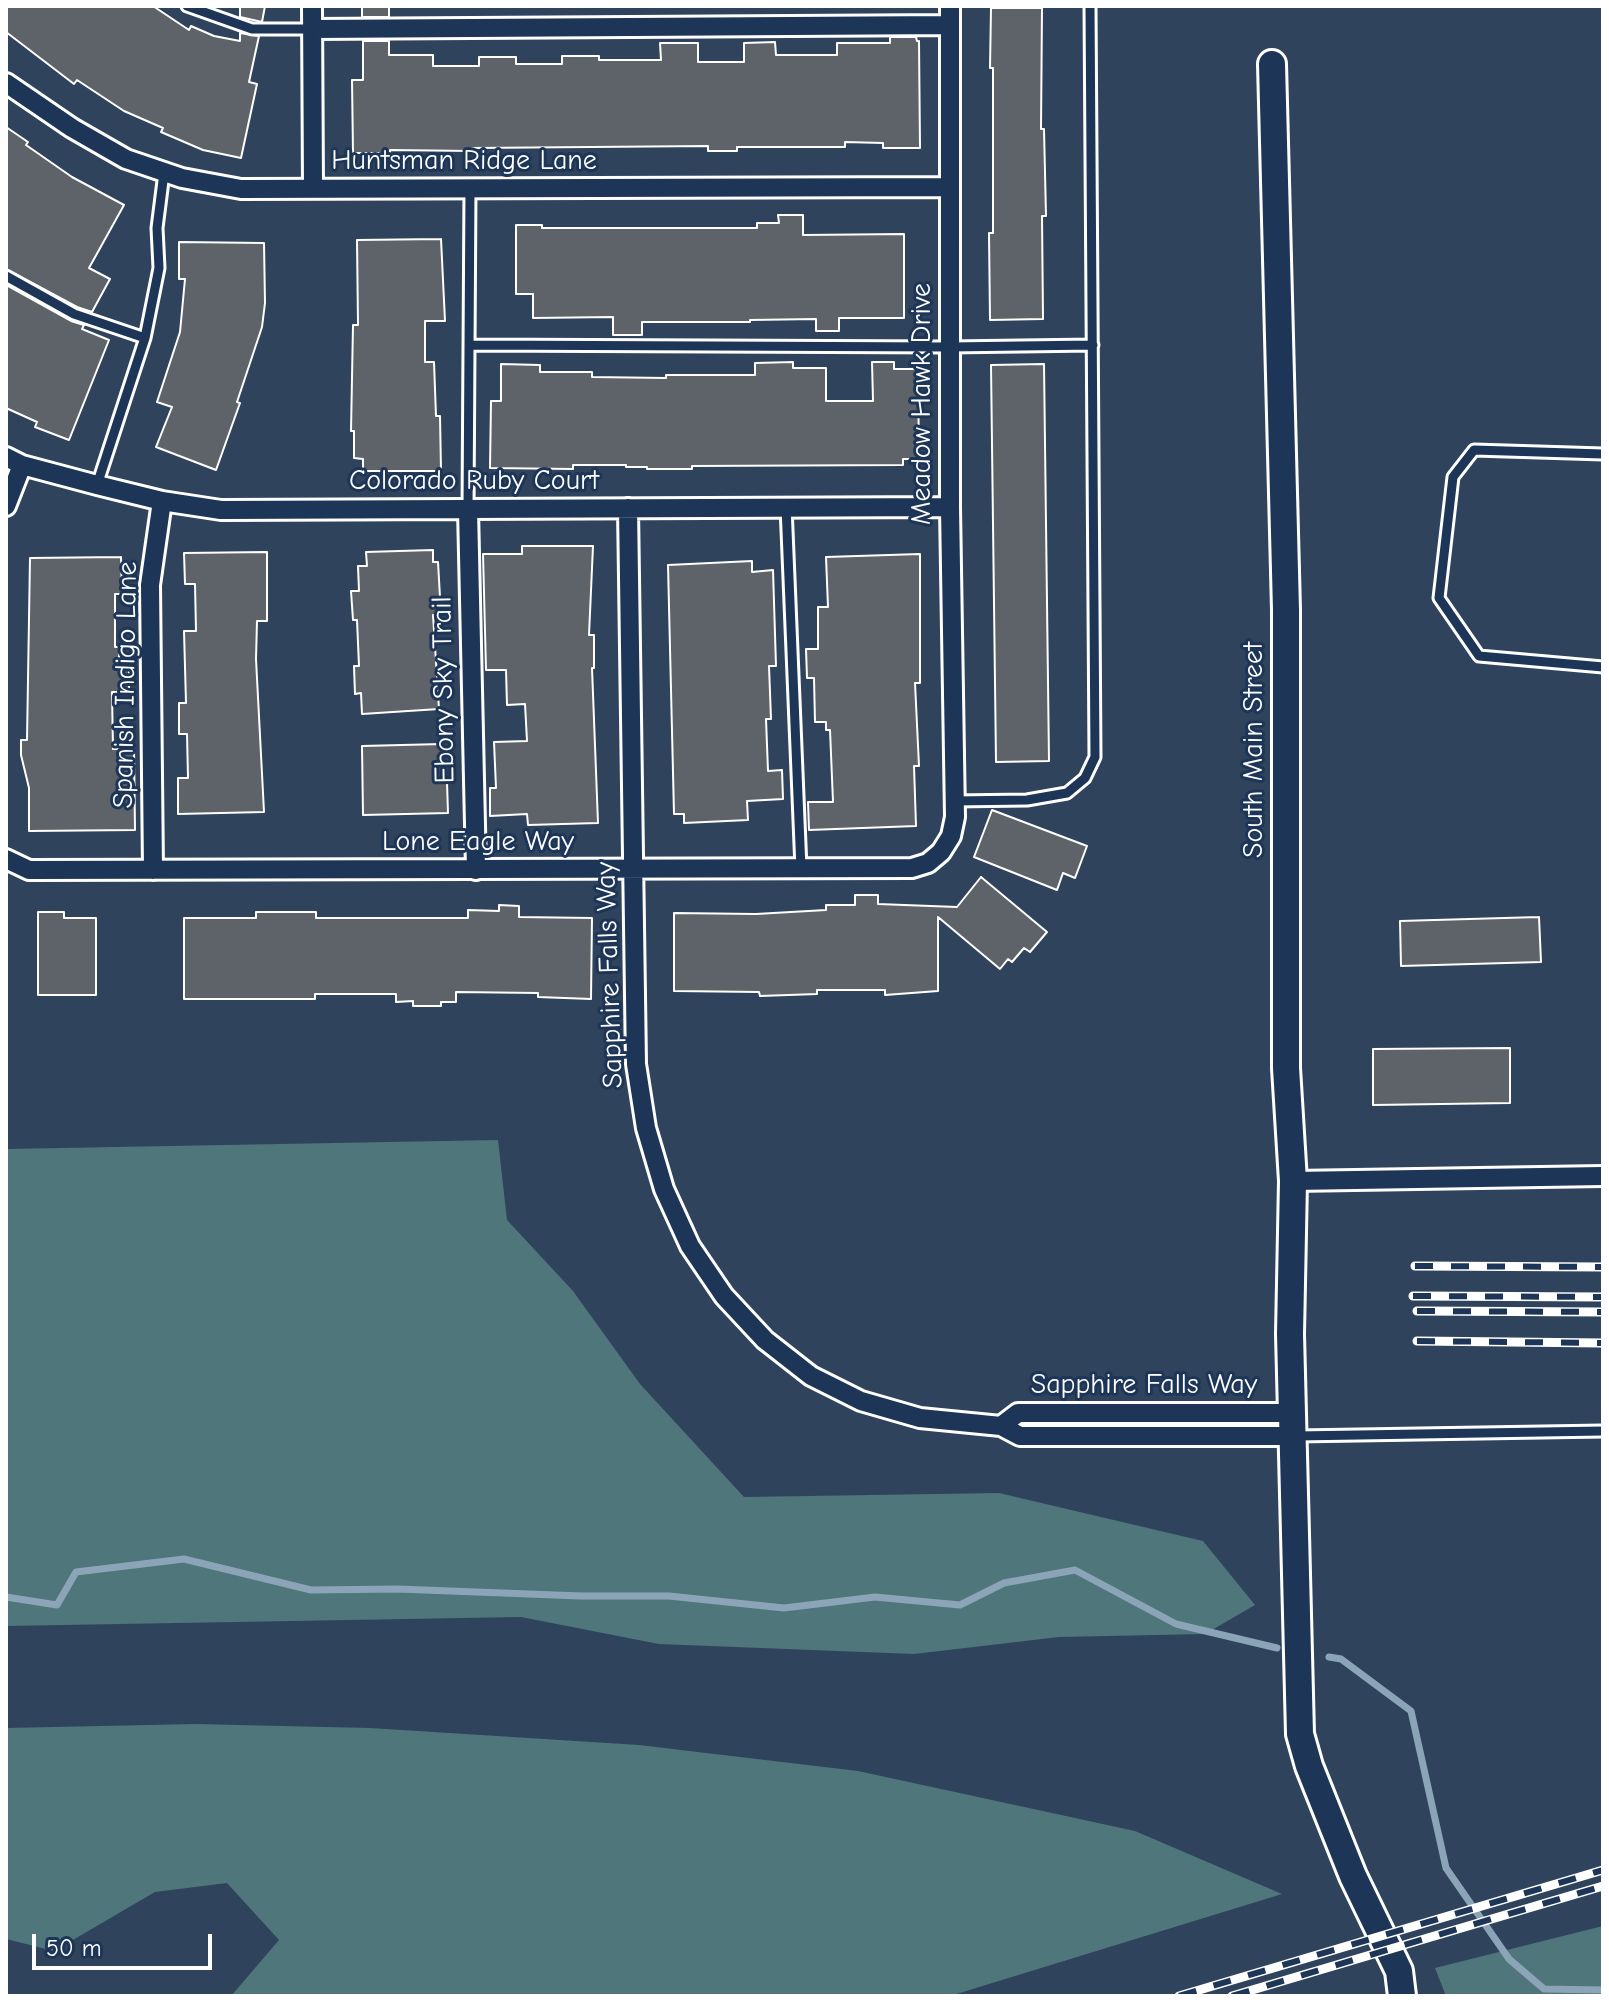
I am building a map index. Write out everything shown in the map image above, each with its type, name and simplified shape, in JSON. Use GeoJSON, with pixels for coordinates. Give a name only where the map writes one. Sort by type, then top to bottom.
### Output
{"type":"FeatureCollection","features":[{"type":"Feature","properties":{"kind":"street"},"geometry":{"type":"LineString","coordinates":[[312,6],[313,189]]}},
{"type":"Feature","properties":{"kind":"street"},"geometry":{"type":"LineString","coordinates":[[312,29],[950,15]]}},
{"type":"Feature","properties":{"kind":"street","name":"Meadow Hawk Drive"},"geometry":{"type":"LineString","coordinates":[[950,15],[949,347],[954,801]]}},
{"type":"Feature","properties":{"kind":"street","name":"South Main Street"},"geometry":{"type":"LineString","coordinates":[[1272,64],[1286,610],[1286,1068],[1293,1181],[1290,1334],[1300,1734],[1309,1766],[1353,1876],[1399,1971],[1402,1996]]}},
{"type":"Feature","properties":{"kind":"street","name":"Huntsman Ridge Lane"},"geometry":{"type":"LineString","coordinates":[[6,83],[98,145],[126,159],[164,173],[241,189],[949,187]]}},
{"type":"Feature","properties":{"kind":"street"},"geometry":{"type":"LineString","coordinates":[[6,506],[14,461]]}},
{"type":"Feature","properties":{"kind":"street","name":"Colorado Ruby Court"},"geometry":{"type":"LineString","coordinates":[[14,461],[162,501],[221,510],[950,507]]}},
{"type":"Feature","properties":{"kind":"street","name":"Spanish Indigo Lane"},"geometry":{"type":"LineString","coordinates":[[153,870],[150,585],[162,501]]}},
{"type":"Feature","properties":{"kind":"street","name":"Sapphire Falls Way"},"geometry":{"type":"LineString","coordinates":[[628,508],[636,1064],[646,1128],[664,1189],[699,1258],[724,1296],[765,1340],[811,1376],[861,1401],[920,1418],[1001,1426],[1018,1413],[1293,1425]]}},
{"type":"Feature","properties":{"kind":"street","name":"Ebony Sky Trail"},"geometry":{"type":"LineString","coordinates":[[468,509],[476,870]]}},
{"type":"Feature","properties":{"kind":"street","name":"Lone Eagle Way"},"geometry":{"type":"LineString","coordinates":[[6,859],[29,870],[912,868],[928,863],[941,852],[951,836],[954,801]]}},
{"type":"Feature","properties":{"kind":"street"},"geometry":{"type":"LineString","coordinates":[[1293,1181],[1603,1176]]}},
{"type":"Feature","properties":{"kind":"lane"},"geometry":{"type":"LineString","coordinates":[[187,6],[252,29],[312,29]]}},
{"type":"Feature","properties":{"kind":"lane"},"geometry":{"type":"LineString","coordinates":[[954,801],[1027,800],[1067,793],[1085,778],[1095,757],[1090,6]]}},
{"type":"Feature","properties":{"kind":"lane"},"geometry":{"type":"LineString","coordinates":[[97,485],[145,338],[159,268],[157,228],[164,173]]}},
{"type":"Feature","properties":{"kind":"lane"},"geometry":{"type":"LineString","coordinates":[[468,509],[470,189]]}},
{"type":"Feature","properties":{"kind":"lane"},"geometry":{"type":"LineString","coordinates":[[6,276],[74,314],[145,338]]}},
{"type":"Feature","properties":{"kind":"lane"},"geometry":{"type":"LineString","coordinates":[[469,345],[1093,345]]}},
{"type":"Feature","properties":{"kind":"lane"},"geometry":{"type":"LineString","coordinates":[[1603,454],[1474,450],[1453,477],[1439,598],[1479,656],[1603,667]]}},
{"type":"Feature","properties":{"kind":"lane"},"geometry":{"type":"LineString","coordinates":[[786,506],[801,869]]}},
{"type":"Feature","properties":{"kind":"lane"},"geometry":{"type":"LineString","coordinates":[[1293,1425],[1603,1431]]}},
{"type":"Feature","properties":{"kind":"green space"},"geometry":{"type":"Polygon","coordinates":[[[498,1140],[507,1220],[573,1291],[640,1384],[744,1497],[999,1493],[1203,1541],[1255,1605],[1205,1634],[1059,1637],[914,1654],[659,1644],[521,1617],[6,1626],[6,1149],[498,1140]]]}},
{"type":"Feature","properties":{"kind":"green space"},"geometry":{"type":"Polygon","coordinates":[[[195,1724],[370,1728],[639,1745],[858,1771],[1135,1831],[1282,1894],[950,1996],[231,1996],[279,1940],[227,1883],[155,1892],[54,1951],[6,1939],[6,1728],[195,1724]]]}},
{"type":"Feature","properties":{"kind":"green space"},"geometry":{"type":"Polygon","coordinates":[[[1603,1926],[1603,1996],[1446,1996],[1435,1968],[1603,1926]]]}},
{"type":"Feature","properties":{"kind":"building"},"geometry":{"type":"Polygon","coordinates":[[[6,6],[153,6],[189,30],[191,26],[214,36],[240,41],[240,33],[259,36],[249,82],[257,84],[241,158],[203,150],[161,132],[163,128],[124,111],[77,80],[74,84],[6,32],[6,6]]]}},
{"type":"Feature","properties":{"kind":"building"},"geometry":{"type":"Polygon","coordinates":[[[240,6],[265,6],[262,22],[240,17],[240,6]]]}},
{"type":"Feature","properties":{"kind":"building"},"geometry":{"type":"Polygon","coordinates":[[[362,6],[389,6],[389,17],[362,17],[362,6]]]}},
{"type":"Feature","properties":{"kind":"building"},"geometry":{"type":"Polygon","coordinates":[[[991,8],[1042,8],[1041,129],[1044,129],[1046,216],[1042,216],[1043,319],[990,320],[989,233],[993,233],[991,8]]]}},
{"type":"Feature","properties":{"kind":"building"},"geometry":{"type":"Polygon","coordinates":[[[890,37],[916,37],[919,41],[920,148],[883,148],[883,143],[845,142],[845,147],[737,147],[737,151],[708,151],[708,146],[472,148],[472,151],[353,153],[352,80],[363,80],[363,41],[389,41],[389,55],[433,55],[433,66],[479,66],[479,57],[516,57],[516,64],[562,64],[562,56],[599,56],[599,60],[661,60],[660,43],[698,43],[698,62],[744,62],[744,43],[775,42],[776,55],[837,55],[837,43],[890,43],[890,37]]]}},
{"type":"Feature","properties":{"kind":"building"},"geometry":{"type":"Polygon","coordinates":[[[6,127],[72,177],[124,205],[89,268],[110,279],[92,312],[6,269],[6,127]]]}},
{"type":"Feature","properties":{"kind":"building"},"geometry":{"type":"Polygon","coordinates":[[[778,215],[803,215],[803,235],[904,234],[904,318],[839,318],[839,331],[816,331],[816,319],[642,322],[642,335],[613,335],[613,317],[533,318],[533,294],[516,294],[516,225],[542,225],[542,228],[757,228],[757,223],[779,223],[778,215]]]}},
{"type":"Feature","properties":{"kind":"building"},"geometry":{"type":"Polygon","coordinates":[[[441,239],[445,321],[425,321],[425,362],[434,362],[436,416],[440,416],[441,471],[363,471],[363,459],[354,458],[354,431],[351,431],[353,325],[358,325],[357,240],[441,239]]]}},
{"type":"Feature","properties":{"kind":"building"},"geometry":{"type":"Polygon","coordinates":[[[179,242],[264,243],[265,303],[262,327],[216,470],[156,447],[172,407],[157,402],[180,332],[185,279],[179,279],[179,242]]]}},
{"type":"Feature","properties":{"kind":"building"},"geometry":{"type":"Polygon","coordinates":[[[6,285],[84,325],[82,329],[109,340],[69,440],[35,427],[37,422],[6,408],[6,285]]]}},
{"type":"Feature","properties":{"kind":"building"},"geometry":{"type":"Polygon","coordinates":[[[793,362],[793,368],[826,368],[826,401],[873,401],[872,362],[894,362],[894,369],[918,369],[919,459],[903,459],[903,465],[692,466],[692,469],[647,469],[626,465],[573,465],[573,469],[490,468],[491,401],[501,401],[501,364],[540,365],[540,372],[592,372],[592,377],[666,378],[666,375],[755,375],[755,363],[793,362]]]}},
{"type":"Feature","properties":{"kind":"building"},"geometry":{"type":"Polygon","coordinates":[[[1044,364],[1049,761],[996,762],[991,365],[1044,364]]]}},
{"type":"Feature","properties":{"kind":"building"},"geometry":{"type":"Polygon","coordinates":[[[522,546],[593,546],[589,635],[594,635],[592,668],[598,823],[528,825],[527,814],[490,816],[490,788],[496,788],[494,742],[527,741],[525,704],[507,705],[506,670],[486,670],[483,554],[522,554],[522,546]]]}},
{"type":"Feature","properties":{"kind":"building"},"geometry":{"type":"Polygon","coordinates":[[[433,550],[433,562],[438,562],[441,615],[433,615],[439,709],[362,714],[361,693],[355,694],[354,666],[359,666],[357,620],[353,620],[351,591],[359,591],[358,566],[367,566],[366,552],[433,550]]]}},
{"type":"Feature","properties":{"kind":"building"},"geometry":{"type":"Polygon","coordinates":[[[267,552],[267,621],[257,621],[256,659],[264,812],[178,814],[178,778],[188,778],[187,734],[179,734],[179,703],[186,703],[184,631],[196,631],[195,584],[185,584],[184,553],[267,552]]]}},
{"type":"Feature","properties":{"kind":"building"},"geometry":{"type":"Polygon","coordinates":[[[920,554],[920,683],[915,683],[919,766],[914,766],[916,826],[809,830],[808,802],[833,802],[830,730],[826,730],[826,722],[815,722],[814,678],[807,678],[806,649],[818,649],[818,607],[828,607],[826,557],[920,554]]]}},
{"type":"Feature","properties":{"kind":"building"},"geometry":{"type":"Polygon","coordinates":[[[121,557],[122,594],[115,594],[115,647],[119,647],[119,661],[129,661],[129,692],[112,692],[113,749],[134,749],[135,830],[29,831],[29,788],[21,755],[21,740],[27,740],[30,558],[121,557]]]}},
{"type":"Feature","properties":{"kind":"building"},"geometry":{"type":"Polygon","coordinates":[[[752,561],[752,572],[773,570],[776,666],[769,666],[771,719],[766,719],[768,771],[782,770],[783,799],[747,801],[748,820],[684,823],[684,814],[674,814],[668,565],[752,561]]]}},
{"type":"Feature","properties":{"kind":"building"},"geometry":{"type":"Polygon","coordinates":[[[442,744],[448,813],[363,815],[362,746],[442,744]]]}},
{"type":"Feature","properties":{"kind":"building"},"geometry":{"type":"Polygon","coordinates":[[[992,810],[1087,846],[1075,878],[1063,873],[1057,890],[974,857],[992,810]]]}},
{"type":"Feature","properties":{"kind":"building"},"geometry":{"type":"Polygon","coordinates":[[[981,877],[1047,932],[1030,952],[1024,948],[1012,962],[1008,959],[1000,969],[938,917],[938,991],[885,995],[885,990],[817,990],[817,994],[760,996],[759,992],[674,991],[674,913],[756,914],[826,910],[826,905],[855,905],[855,895],[878,895],[878,904],[957,907],[981,877]]]}},
{"type":"Feature","properties":{"kind":"building"},"geometry":{"type":"Polygon","coordinates":[[[499,905],[519,906],[519,917],[592,918],[591,999],[538,997],[538,993],[456,992],[456,1002],[441,1002],[441,1006],[413,1006],[413,1001],[396,1002],[396,994],[315,994],[315,999],[184,999],[184,918],[256,918],[256,912],[316,912],[316,918],[468,918],[468,910],[499,911],[499,905]]]}},
{"type":"Feature","properties":{"kind":"building"},"geometry":{"type":"Polygon","coordinates":[[[38,912],[64,912],[64,918],[96,918],[96,995],[38,995],[38,912]]]}},
{"type":"Feature","properties":{"kind":"building"},"geometry":{"type":"Polygon","coordinates":[[[1539,917],[1541,962],[1401,966],[1400,921],[1539,917]]]}},
{"type":"Feature","properties":{"kind":"building"},"geometry":{"type":"Polygon","coordinates":[[[1510,1048],[1510,1103],[1373,1105],[1373,1049],[1510,1048]]]}},
{"type":"Feature","properties":{"kind":"waterway"},"geometry":{"type":"LineString","coordinates":[[6,1597],[57,1605],[76,1572],[184,1559],[311,1590],[398,1589],[669,1596],[784,1608],[875,1597],[960,1605],[1004,1583],[1075,1570],[1176,1624],[1277,1648]]}},
{"type":"Feature","properties":{"kind":"waterway"},"geometry":{"type":"LineString","coordinates":[[1329,1657],[1341,1659],[1411,1711],[1446,1868],[1509,1959],[1544,1989],[1603,1990]]}},
{"type":"Feature","properties":{"kind":"railway"},"geometry":{"type":"LineString","coordinates":[[1415,1266],[1603,1267]]}},
{"type":"Feature","properties":{"kind":"railway"},"geometry":{"type":"LineString","coordinates":[[1413,1296],[1603,1297]]}},
{"type":"Feature","properties":{"kind":"railway"},"geometry":{"type":"LineString","coordinates":[[1417,1311],[1603,1312]]}},
{"type":"Feature","properties":{"kind":"railway"},"geometry":{"type":"LineString","coordinates":[[1417,1341],[1603,1343]]}},
{"type":"Feature","properties":{"kind":"railway"},"geometry":{"type":"LineString","coordinates":[[1179,1996],[1603,1870]]}},
{"type":"Feature","properties":{"kind":"railway"},"geometry":{"type":"LineString","coordinates":[[1232,1996],[1603,1886]]}}]}
